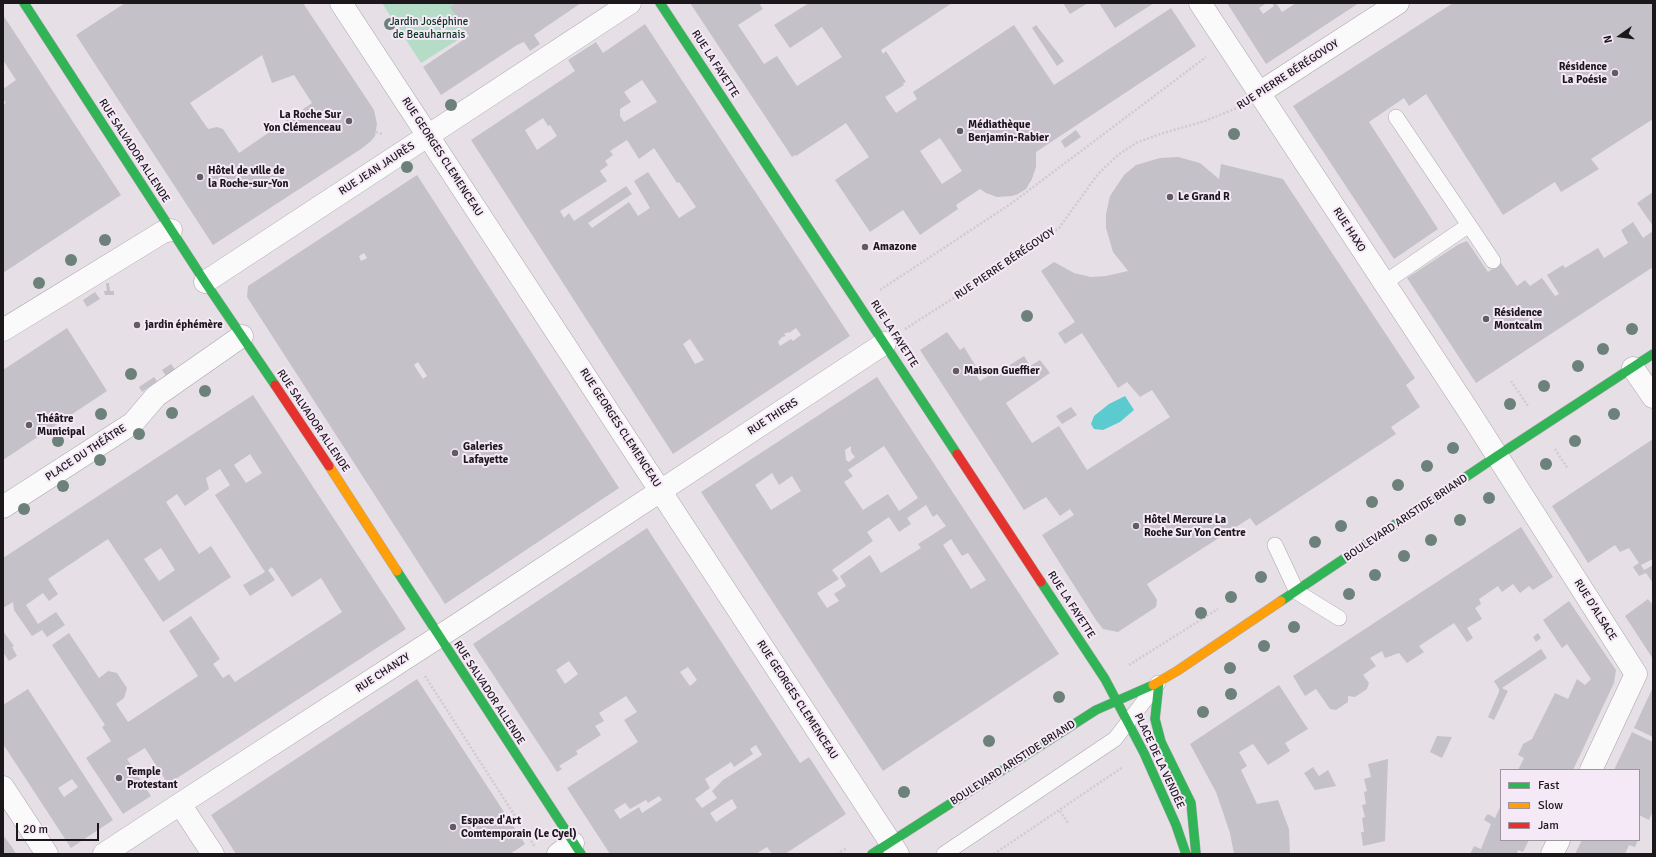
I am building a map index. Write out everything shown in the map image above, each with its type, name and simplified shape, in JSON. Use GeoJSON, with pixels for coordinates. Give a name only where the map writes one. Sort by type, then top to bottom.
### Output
{"type":"FeatureCollection","features":[{"type":"Feature","properties":{"kind":"street","name":"RUE SALVADOR ALLENDE"},"geometry":{"type":"LineString","coordinates":[[24,3],[205,282],[315,445],[438,637],[571,850]]}},
{"type":"Feature","properties":{"kind":"street","name":"RUE GEORGES CLEMENCEAU"},"geometry":{"type":"LineString","coordinates":[[341,3],[894,848]]}},
{"type":"Feature","properties":{"kind":"street","name":"RUE JEAN JAURÈS"},"geometry":{"type":"LineString","coordinates":[[205,282],[630,3]]}},
{"type":"Feature","properties":{"kind":"street","name":"RUE LA FAYETTE"},"geometry":{"type":"LineString","coordinates":[[660,3],[1106,679]]}},
{"type":"Feature","properties":{"kind":"street","name":"RUE HAXO"},"geometry":{"type":"LineString","coordinates":[[1200,3],[1497,456]]}},
{"type":"Feature","properties":{"kind":"street","name":"RUE PIERRE BÉRÉGOVOY"},"geometry":{"type":"LineString","coordinates":[[1259,93],[1398,3]]}},
{"type":"Feature","properties":{"kind":"street"},"geometry":{"type":"LineString","coordinates":[[3,330],[163,232],[171,230]]}},
{"type":"Feature","properties":{"kind":"street","name":"PLACE DU THÉÂTRE"},"geometry":{"type":"LineString","coordinates":[[3,507],[133,423],[156,396],[242,336]]}},
{"type":"Feature","properties":{"kind":"street","name":"RUE THIERS"},"geometry":{"type":"LineString","coordinates":[[660,491],[885,343]]}},
{"type":"Feature","properties":{"kind":"street","name":"BOULEVARD ARISTIDE BRIAND"},"geometry":{"type":"LineString","coordinates":[[872,854],[894,848],[1096,710],[1159,682],[1297,592],[1497,456],[1653,354]]}},
{"type":"Feature","properties":{"kind":"street"},"geometry":{"type":"LineString","coordinates":[[1633,368],[1653,397]]}},
{"type":"Feature","properties":{"kind":"street","name":"RUE D'ALSACE"},"geometry":{"type":"LineString","coordinates":[[1497,456],[1636,674],[1591,769]]}},
{"type":"Feature","properties":{"kind":"street","name":"RUE CHANZY"},"geometry":{"type":"LineString","coordinates":[[104,854],[660,491]]}},
{"type":"Feature","properties":{"kind":"street","name":"PLACE DE LA VENDÉE"},"geometry":{"type":"LineString","coordinates":[[1106,679],[1144,753],[1176,825],[1186,854]]}},
{"type":"Feature","properties":{"kind":"street"},"geometry":{"type":"LineString","coordinates":[[1159,682],[1155,718],[1161,742],[1191,803],[1196,854]]}},
{"type":"Feature","properties":{"kind":"street"},"geometry":{"type":"LineString","coordinates":[[3,787],[47,854]]}},
{"type":"Feature","properties":{"kind":"street"},"geometry":{"type":"LineString","coordinates":[[180,804],[213,854]]}},
{"type":"Feature","properties":{"kind":"street"},"geometry":{"type":"LineString","coordinates":[[1552,854],[1558,841]]}},
{"type":"Feature","properties":{"kind":"lane"},"geometry":{"type":"LineString","coordinates":[[1396,117],[1493,260]]}},
{"type":"Feature","properties":{"kind":"lane"},"geometry":{"type":"LineString","coordinates":[[1384,283],[1469,226]]}},
{"type":"Feature","properties":{"kind":"lane"},"geometry":{"type":"LineString","coordinates":[[1275,545],[1297,592],[1339,618]]}},
{"type":"Feature","properties":{"kind":"lane","name":"BOULEVARD ARISTIDE BRIAND"},"geometry":{"type":"LineString","coordinates":[[944,854],[1115,739],[1159,682]]}},
{"type":"Feature","properties":{"kind":"path"},"geometry":{"type":"LineString","coordinates":[[869,319],[880,291],[1012,203],[1208,55]]}},
{"type":"Feature","properties":{"kind":"path","name":"RUE PIERRE BÉRÉGOVOY"},"geometry":{"type":"LineString","coordinates":[[885,343],[1040,243],[1059,228],[1098,174],[1118,155],[1136,144],[1160,134],[1205,121],[1235,110],[1259,93]]}},
{"type":"Feature","properties":{"kind":"path"},"geometry":{"type":"LineString","coordinates":[[1129,665],[1218,609]]}},
{"type":"Feature","properties":{"kind":"path"},"geometry":{"type":"LineString","coordinates":[[421,669],[539,854]]}},
{"type":"Feature","properties":{"kind":"path"},"geometry":{"type":"LineString","coordinates":[[994,854],[1144,753]]}},
{"type":"Feature","properties":{"kind":"path"},"geometry":{"type":"LineString","coordinates":[[1060,811],[1068,823]]}},
{"type":"Feature","properties":{"kind":"green space","name":"Jardin Joséphine de Beauharnais"},"geometry":{"type":"Polygon","coordinates":[[[382,3],[496,3],[496,16],[421,63],[382,3]]]}},
{"type":"Feature","properties":{"kind":"water"},"geometry":{"type":"Polygon","coordinates":[[[1125,396],[1134,410],[1120,422],[1103,430],[1094,429],[1091,424],[1094,416],[1109,404],[1125,396]]]}},
{"type":"Feature","properties":{"kind":"building"},"geometry":{"type":"Polygon","coordinates":[[[125,3],[303,3],[374,110],[377,124],[375,136],[361,149],[213,245],[76,35],[125,3]],[[262,55],[190,103],[208,129],[217,127],[223,129],[239,153],[312,103],[294,75],[272,83],[262,55]]]}},
{"type":"Feature","properties":{"kind":"building"},"geometry":{"type":"Polygon","coordinates":[[[456,3],[581,3],[534,35],[540,44],[530,51],[524,42],[517,45],[441,95],[423,67],[469,36],[450,7],[456,3]]]}},
{"type":"Feature","properties":{"kind":"building","name":"Médiathèque Benjamin-Rabier"},"geometry":{"type":"Polygon","coordinates":[[[690,3],[759,3],[763,9],[738,25],[764,64],[777,56],[797,86],[842,57],[822,27],[790,48],[774,25],[809,3],[952,3],[881,50],[883,54],[886,51],[906,82],[903,83],[904,85],[885,97],[896,113],[917,99],[913,92],[1014,25],[1054,85],[1171,8],[1196,46],[1036,152],[1036,167],[1032,179],[1026,189],[1012,196],[997,197],[980,189],[956,205],[958,209],[920,235],[903,210],[870,232],[835,180],[869,157],[846,123],[796,156],[795,155],[792,157],[690,3]],[[940,138],[920,151],[942,184],[962,171],[940,138]]]}},
{"type":"Feature","properties":{"kind":"building"},"geometry":{"type":"Polygon","coordinates":[[[1063,3],[1088,3],[1070,14],[1063,3]]]}},
{"type":"Feature","properties":{"kind":"building"},"geometry":{"type":"Polygon","coordinates":[[[1099,3],[1154,3],[1115,28],[1099,3]]]}},
{"type":"Feature","properties":{"kind":"building"},"geometry":{"type":"Polygon","coordinates":[[[1227,3],[1267,3],[1259,8],[1263,14],[1274,6],[1272,3],[1276,3],[1282,12],[1296,3],[1359,3],[1266,64],[1227,3]]]}},
{"type":"Feature","properties":{"kind":"building"},"geometry":{"type":"Polygon","coordinates":[[[1453,3],[1653,3],[1653,119],[1591,159],[1599,169],[1561,192],[1555,182],[1503,215],[1426,94],[1409,106],[1404,98],[1369,122],[1438,229],[1394,259],[1293,106],[1453,3]]]}},
{"type":"Feature","properties":{"kind":"building"},"geometry":{"type":"Polygon","coordinates":[[[3,15],[121,195],[3,273],[3,104],[6,103],[3,99],[3,89],[16,80],[3,60],[3,15]]]}},
{"type":"Feature","properties":{"kind":"building"},"geometry":{"type":"Polygon","coordinates":[[[645,24],[850,336],[673,454],[471,140],[575,71],[568,60],[596,42],[603,53],[645,24]],[[642,80],[624,92],[631,102],[620,109],[620,116],[624,122],[657,102],[642,80]],[[543,118],[525,130],[537,150],[557,136],[550,125],[548,126],[543,118]],[[627,140],[610,151],[613,155],[605,161],[608,165],[600,171],[607,181],[560,211],[564,218],[569,213],[574,221],[626,186],[632,194],[588,223],[592,228],[629,202],[638,216],[650,208],[634,181],[648,172],[679,218],[696,207],[679,182],[677,183],[654,148],[639,159],[627,140]],[[796,328],[789,333],[784,334],[786,336],[782,337],[778,342],[780,346],[791,339],[793,341],[801,335],[796,328]],[[690,339],[683,344],[695,364],[704,360],[690,339]]]}},
{"type":"Feature","properties":{"kind":"building"},"geometry":{"type":"Polygon","coordinates":[[[1036,25],[1064,61],[1057,66],[1032,28],[1036,25]]]}},
{"type":"Feature","properties":{"kind":"building"},"geometry":{"type":"Polygon","coordinates":[[[1076,130],[1081,137],[1065,148],[1061,141],[1076,130]]]}},
{"type":"Feature","properties":{"kind":"building"},"geometry":{"type":"Polygon","coordinates":[[[1178,157],[1200,163],[1219,179],[1221,164],[1283,179],[1415,378],[1406,385],[1420,407],[1391,427],[1396,434],[1256,526],[1250,518],[1147,584],[1157,600],[1156,607],[1118,632],[1103,629],[1042,535],[1074,515],[1070,509],[1060,516],[1046,497],[1024,510],[920,350],[947,332],[960,350],[964,347],[980,373],[976,375],[980,381],[1024,356],[1030,366],[1040,360],[1050,373],[1006,403],[1032,443],[1059,426],[1087,470],[1170,417],[1152,390],[1140,397],[1127,382],[1118,388],[1082,333],[1065,344],[1058,333],[1075,322],[1041,271],[1054,262],[1074,273],[1091,277],[1106,276],[1128,271],[1113,252],[1106,228],[1106,214],[1110,196],[1124,175],[1136,165],[1160,158],[1178,157]]]}},
{"type":"Feature","properties":{"kind":"building"},"geometry":{"type":"Polygon","coordinates":[[[417,175],[619,488],[445,604],[247,297],[248,286],[417,175]],[[364,253],[359,256],[361,261],[367,258],[364,253]],[[418,362],[414,365],[423,379],[427,376],[418,362]]]}},
{"type":"Feature","properties":{"kind":"building"},"geometry":{"type":"Polygon","coordinates":[[[1653,192],[1653,226],[1637,203],[1653,192]]]}},
{"type":"Feature","properties":{"kind":"building","name":"Résidence Montcalm"},"geometry":{"type":"Polygon","coordinates":[[[1633,222],[1643,238],[1653,231],[1653,267],[1476,383],[1407,278],[1459,244],[1467,241],[1488,272],[1501,263],[1517,286],[1525,280],[1530,286],[1542,278],[1555,296],[1559,294],[1547,275],[1563,265],[1565,268],[1598,248],[1604,258],[1628,243],[1621,230],[1633,222]]]}},
{"type":"Feature","properties":{"kind":"building"},"geometry":{"type":"Polygon","coordinates":[[[106,283],[109,283],[110,291],[114,291],[114,295],[105,295],[104,291],[107,291],[106,283]]]}},
{"type":"Feature","properties":{"kind":"building"},"geometry":{"type":"Polygon","coordinates":[[[95,292],[100,299],[87,307],[83,300],[95,292]]]}},
{"type":"Feature","properties":{"kind":"building","name":"Théâtre Municipal"},"geometry":{"type":"Polygon","coordinates":[[[67,328],[107,391],[3,460],[3,370],[67,328]]]}},
{"type":"Feature","properties":{"kind":"building"},"geometry":{"type":"Polygon","coordinates":[[[171,364],[175,370],[166,376],[162,370],[171,364]]]}},
{"type":"Feature","properties":{"kind":"building"},"geometry":{"type":"Polygon","coordinates":[[[154,377],[157,381],[142,392],[139,387],[154,377]]]}},
{"type":"Feature","properties":{"kind":"building"},"geometry":{"type":"Polygon","coordinates":[[[877,377],[1059,654],[883,771],[701,492],[877,377]],[[851,446],[845,450],[846,460],[849,462],[855,457],[851,452],[851,446]],[[884,446],[848,470],[853,476],[844,482],[863,510],[888,494],[899,511],[918,498],[884,446]],[[772,473],[755,485],[771,510],[801,491],[792,476],[779,485],[772,473]],[[926,505],[907,518],[911,524],[899,532],[889,517],[867,532],[873,541],[832,570],[839,579],[817,593],[827,608],[839,601],[834,594],[846,586],[840,576],[870,555],[881,573],[921,548],[918,544],[946,526],[937,514],[933,517],[926,505]],[[951,539],[943,545],[971,589],[986,580],[968,553],[962,556],[951,539]]]}},
{"type":"Feature","properties":{"kind":"building"},"geometry":{"type":"Polygon","coordinates":[[[253,395],[406,629],[168,784],[145,748],[127,759],[151,796],[123,814],[86,758],[111,741],[102,727],[105,725],[52,645],[69,633],[99,678],[108,671],[117,673],[127,688],[124,698],[116,704],[128,722],[198,676],[169,631],[191,616],[220,659],[213,664],[223,678],[229,674],[235,682],[342,612],[321,578],[292,597],[272,567],[268,570],[275,580],[250,596],[243,585],[265,572],[215,495],[230,485],[220,469],[206,478],[209,489],[185,506],[177,494],[166,502],[199,554],[211,546],[231,577],[163,622],[108,539],[48,579],[58,594],[49,601],[43,593],[26,605],[38,624],[56,612],[65,625],[47,637],[42,630],[32,636],[14,610],[13,602],[3,608],[3,558],[253,395]],[[250,454],[234,465],[246,483],[262,473],[250,454]],[[161,548],[144,559],[159,581],[175,570],[161,548]]]}},
{"type":"Feature","properties":{"kind":"building"},"geometry":{"type":"Polygon","coordinates":[[[1071,407],[1077,415],[1062,424],[1056,416],[1071,407]]]}},
{"type":"Feature","properties":{"kind":"building"},"geometry":{"type":"Polygon","coordinates":[[[1653,439],[1653,559],[1641,565],[1644,570],[1653,565],[1653,583],[1646,573],[1639,576],[1633,567],[1639,563],[1629,548],[1620,552],[1615,545],[1588,563],[1552,506],[1653,439]]]}},
{"type":"Feature","properties":{"kind":"building"},"geometry":{"type":"Polygon","coordinates":[[[1521,527],[1553,577],[1533,590],[1529,586],[1520,593],[1513,584],[1502,592],[1498,586],[1479,599],[1481,604],[1475,608],[1482,619],[1467,628],[1473,638],[1467,642],[1454,623],[1419,646],[1424,652],[1407,663],[1399,653],[1385,658],[1382,651],[1370,658],[1376,666],[1363,675],[1369,683],[1367,689],[1355,697],[1348,696],[1348,702],[1336,710],[1330,709],[1316,689],[1305,696],[1293,676],[1521,527]]]}},
{"type":"Feature","properties":{"kind":"building"},"geometry":{"type":"Polygon","coordinates":[[[647,528],[800,763],[809,757],[846,814],[785,854],[772,854],[767,847],[756,854],[610,854],[567,788],[638,742],[624,720],[637,712],[626,696],[599,713],[604,721],[595,726],[601,735],[576,751],[578,754],[559,766],[562,769],[557,772],[473,644],[647,528]],[[569,661],[556,670],[565,684],[578,674],[569,661]],[[688,667],[680,672],[690,686],[697,680],[688,667]],[[756,745],[750,749],[753,754],[734,767],[731,762],[705,779],[710,788],[695,799],[702,808],[717,798],[712,791],[723,780],[762,755],[756,745]],[[659,796],[648,803],[646,800],[630,809],[625,803],[614,810],[620,819],[639,807],[642,813],[662,800],[659,796]],[[732,799],[710,813],[716,822],[737,808],[732,799]]]}},
{"type":"Feature","properties":{"kind":"building"},"geometry":{"type":"Polygon","coordinates":[[[1648,599],[1653,604],[1653,659],[1625,616],[1648,599]]]}},
{"type":"Feature","properties":{"kind":"building"},"geometry":{"type":"Polygon","coordinates":[[[1569,601],[1616,670],[1614,683],[1573,769],[1518,769],[1524,758],[1518,755],[1523,744],[1532,739],[1555,693],[1568,699],[1577,679],[1585,685],[1591,679],[1567,644],[1562,648],[1543,620],[1569,601]]]}},
{"type":"Feature","properties":{"kind":"building"},"geometry":{"type":"Polygon","coordinates":[[[3,631],[14,646],[12,647],[17,656],[9,661],[3,652],[3,631]]]}},
{"type":"Feature","properties":{"kind":"building"},"geometry":{"type":"Polygon","coordinates":[[[1538,633],[1541,638],[1536,642],[1533,637],[1538,633]]]}},
{"type":"Feature","properties":{"kind":"building"},"geometry":{"type":"Polygon","coordinates":[[[1541,649],[1547,658],[1502,688],[1508,691],[1494,720],[1488,717],[1499,692],[1499,689],[1494,681],[1541,649]]]}},
{"type":"Feature","properties":{"kind":"building"},"geometry":{"type":"Polygon","coordinates":[[[417,679],[525,844],[510,854],[236,854],[211,815],[417,679]]]}},
{"type":"Feature","properties":{"kind":"building"},"geometry":{"type":"Polygon","coordinates":[[[1279,685],[1308,729],[1285,743],[1290,751],[1268,765],[1253,744],[1239,752],[1247,766],[1241,770],[1257,804],[1278,800],[1289,829],[1290,854],[1234,854],[1230,833],[1216,792],[1190,744],[1279,685]]]}},
{"type":"Feature","properties":{"kind":"building"},"geometry":{"type":"Polygon","coordinates":[[[1653,687],[1653,737],[1634,728],[1653,687]]]}},
{"type":"Feature","properties":{"kind":"building"},"geometry":{"type":"Polygon","coordinates":[[[28,689],[113,820],[71,848],[3,744],[3,705],[28,689]],[[72,779],[58,788],[64,797],[78,787],[72,779]]]}},
{"type":"Feature","properties":{"kind":"building"},"geometry":{"type":"Polygon","coordinates":[[[1632,732],[1653,742],[1653,811],[1649,820],[1640,816],[1640,769],[1614,769],[1632,732]]]}},
{"type":"Feature","properties":{"kind":"building"},"geometry":{"type":"Polygon","coordinates":[[[1437,736],[1452,737],[1442,758],[1430,752],[1437,736]]]}},
{"type":"Feature","properties":{"kind":"building"},"geometry":{"type":"Polygon","coordinates":[[[1388,759],[1385,841],[1363,846],[1361,832],[1364,832],[1362,818],[1365,817],[1362,805],[1366,804],[1364,792],[1367,791],[1364,779],[1371,777],[1368,764],[1388,759]]]}},
{"type":"Feature","properties":{"kind":"building"},"geometry":{"type":"Polygon","coordinates":[[[1313,767],[1319,776],[1328,770],[1336,786],[1315,790],[1304,773],[1313,767]]]}},
{"type":"Feature","properties":{"kind":"building"},"geometry":{"type":"Polygon","coordinates":[[[1500,807],[1500,841],[1528,841],[1523,852],[1518,850],[1517,854],[1470,854],[1474,846],[1481,849],[1491,824],[1484,820],[1486,816],[1488,814],[1495,818],[1500,807]]]}},
{"type":"Feature","properties":{"kind":"building"},"geometry":{"type":"Polygon","coordinates":[[[3,835],[12,847],[16,854],[3,854],[3,835]]]}},
{"type":"Feature","properties":{"kind":"building"},"geometry":{"type":"Polygon","coordinates":[[[1582,841],[1638,841],[1635,847],[1629,845],[1625,854],[1575,854],[1582,841]]]}},
{"type":"Feature","properties":{"kind":"traffic: fast"},"geometry":{"type":"LineString","coordinates":[[24,3],[205,282],[275,385]]}},
{"type":"Feature","properties":{"kind":"traffic: fast"},"geometry":{"type":"LineString","coordinates":[[660,3],[957,454]]}},
{"type":"Feature","properties":{"kind":"traffic: fast"},"geometry":{"type":"LineString","coordinates":[[1281,601],[1497,456],[1653,354]]}},
{"type":"Feature","properties":{"kind":"traffic: fast"},"geometry":{"type":"LineString","coordinates":[[397,571],[581,854]]}},
{"type":"Feature","properties":{"kind":"traffic: fast"},"geometry":{"type":"LineString","coordinates":[[1041,582],[1105,679],[1144,753],[1176,825],[1186,854]]}},
{"type":"Feature","properties":{"kind":"traffic: fast"},"geometry":{"type":"LineString","coordinates":[[1159,682],[1155,719],[1161,742],[1191,803],[1196,854]]}},
{"type":"Feature","properties":{"kind":"traffic: fast"},"geometry":{"type":"LineString","coordinates":[[872,854],[1096,710],[1153,685]]}},
{"type":"Feature","properties":{"kind":"traffic: slow"},"geometry":{"type":"LineString","coordinates":[[329,466],[397,571]]}},
{"type":"Feature","properties":{"kind":"traffic: slow"},"geometry":{"type":"LineString","coordinates":[[1153,685],[1177,671],[1281,601]]}},
{"type":"Feature","properties":{"kind":"traffic: jam"},"geometry":{"type":"LineString","coordinates":[[275,385],[329,466]]}},
{"type":"Feature","properties":{"kind":"traffic: jam"},"geometry":{"type":"LineString","coordinates":[[957,454],[1041,582]]}},
{"type":"Feature","properties":{"kind":"place","name":"Résidence La Poésie"},"geometry":{"type":"Point","coordinates":[1615,73]}},
{"type":"Feature","properties":{"kind":"place","name":"La Roche Sur Yon Clémenceau"},"geometry":{"type":"Point","coordinates":[349,121]}},
{"type":"Feature","properties":{"kind":"place","name":"Médiathèque Benjamin-Rabier"},"geometry":{"type":"Point","coordinates":[960,131]}},
{"type":"Feature","properties":{"kind":"place","name":"Hôtel de ville de la Roche-sur-Yon"},"geometry":{"type":"Point","coordinates":[200,177]}},
{"type":"Feature","properties":{"kind":"place","name":"Le Grand R"},"geometry":{"type":"Point","coordinates":[1170,197]}},
{"type":"Feature","properties":{"kind":"place","name":"Amazone"},"geometry":{"type":"Point","coordinates":[865,247]}},
{"type":"Feature","properties":{"kind":"place","name":"Résidence Montcalm"},"geometry":{"type":"Point","coordinates":[1486,319]}},
{"type":"Feature","properties":{"kind":"place","name":"jardin éphémère"},"geometry":{"type":"Point","coordinates":[137,325]}},
{"type":"Feature","properties":{"kind":"place","name":"Maison Gueffier"},"geometry":{"type":"Point","coordinates":[956,371]}},
{"type":"Feature","properties":{"kind":"place","name":"Théâtre Municipal"},"geometry":{"type":"Point","coordinates":[29,425]}},
{"type":"Feature","properties":{"kind":"place","name":"Galeries Lafayette"},"geometry":{"type":"Point","coordinates":[455,453]}},
{"type":"Feature","properties":{"kind":"place","name":"Hôtel Mercure La Roche Sur Yon Centre"},"geometry":{"type":"Point","coordinates":[1136,526]}},
{"type":"Feature","properties":{"kind":"place","name":"Temple Protestant"},"geometry":{"type":"Point","coordinates":[119,778]}},
{"type":"Feature","properties":{"kind":"place","name":"Espace d'Art Comtemporain (Le Cyel)"},"geometry":{"type":"Point","coordinates":[453,827]}}]}
